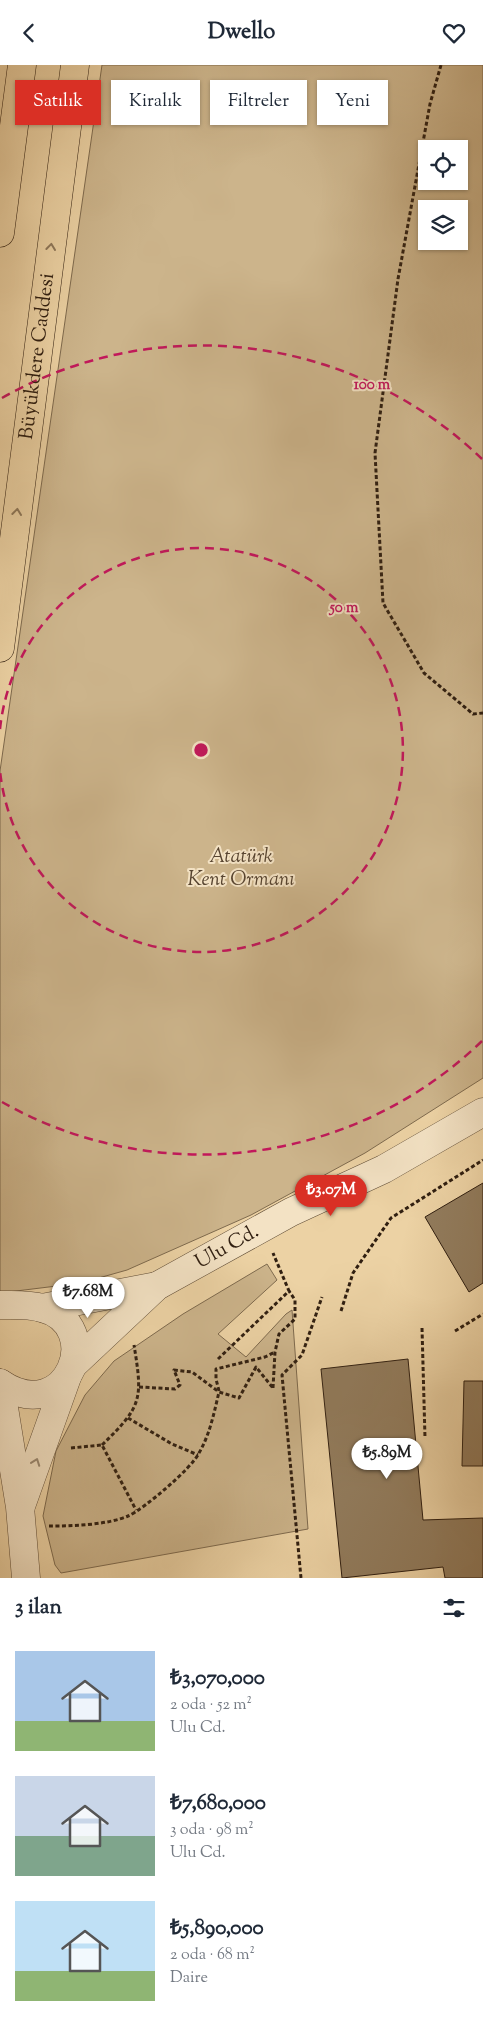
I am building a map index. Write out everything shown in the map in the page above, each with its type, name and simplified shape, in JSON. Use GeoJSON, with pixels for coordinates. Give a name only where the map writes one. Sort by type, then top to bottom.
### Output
{"type":"FeatureCollection","features":[{"type":"Feature","properties":{"kind":"main road"},"geometry":{"type":"LineString","coordinates":[[0,233],[22,65]]}},
{"type":"Feature","properties":{"kind":"main road","name":"Büyükdere Caddesi"},"geometry":{"type":"LineString","coordinates":[[0,647],[75,65]]}},
{"type":"Feature","properties":{"kind":"street","name":"Ulu Cd."},"geometry":{"type":"LineString","coordinates":[[0,1383],[12,1392],[28,1395],[42,1394],[56,1387],[157,1286],[291,1212],[384,1169],[483,1112]]}},
{"type":"Feature","properties":{"kind":"street","name":"Ulu Cd."},"geometry":{"type":"LineString","coordinates":[[35,1307],[157,1286]]}},
{"type":"Feature","properties":{"kind":"street"},"geometry":{"type":"LineString","coordinates":[[0,1305],[35,1307],[56,1313],[66,1323],[73,1336],[76,1350],[40,1451],[21,1516]]}},
{"type":"Feature","properties":{"kind":"street"},"geometry":{"type":"LineString","coordinates":[[0,1319],[14,1309],[35,1307]]}},
{"type":"Feature","properties":{"kind":"street"},"geometry":{"type":"LineString","coordinates":[[0,1383],[21,1516],[26,1578]]}},
{"type":"Feature","properties":{"kind":"path"},"geometry":{"type":"LineString","coordinates":[[441,65],[430,104],[398,279],[375,453],[383,603],[424,673],[473,714],[483,713]]}},
{"type":"Feature","properties":{"kind":"path"},"geometry":{"type":"LineString","coordinates":[[341,1311],[353,1273],[391,1218],[483,1160]]}},
{"type":"Feature","properties":{"kind":"path"},"geometry":{"type":"LineString","coordinates":[[139,1387],[175,1389],[180,1385],[174,1370],[192,1372],[219,1392],[239,1398],[256,1367],[273,1388],[275,1352],[279,1334],[295,1319],[295,1300],[289,1291],[271,1247]]}},
{"type":"Feature","properties":{"kind":"path"},"geometry":{"type":"LineString","coordinates":[[218,1359],[289,1291]]}},
{"type":"Feature","properties":{"kind":"path"},"geometry":{"type":"LineString","coordinates":[[301,1578],[282,1375],[302,1355],[322,1297]]}},
{"type":"Feature","properties":{"kind":"path"},"geometry":{"type":"LineString","coordinates":[[40,1451],[102,1445],[128,1418],[138,1401],[140,1377],[129,1313]]}},
{"type":"Feature","properties":{"kind":"path"},"geometry":{"type":"LineString","coordinates":[[455,1331],[483,1314]]}},
{"type":"Feature","properties":{"kind":"path"},"geometry":{"type":"LineString","coordinates":[[422,1328],[425,1438]]}},
{"type":"Feature","properties":{"kind":"path"},"geometry":{"type":"LineString","coordinates":[[21,1516],[87,1525],[129,1515],[176,1480],[199,1455],[210,1429],[219,1392],[216,1369],[265,1357],[275,1352]]}},
{"type":"Feature","properties":{"kind":"path"},"geometry":{"type":"LineString","coordinates":[[128,1418],[172,1444],[199,1455]]}},
{"type":"Feature","properties":{"kind":"path"},"geometry":{"type":"LineString","coordinates":[[102,1445],[136,1510]]}},
{"type":"Feature","properties":{"kind":"green space","name":"Atatürk Kent Ormanı"},"geometry":{"type":"Polygon","coordinates":[[[102,65],[483,65],[483,1078],[365,1153],[251,1215],[127,1270],[81,1283],[0,1293],[0,771],[93,125],[101,125],[100,80],[102,65]]]}},
{"type":"Feature","properties":{"kind":"green space"},"geometry":{"type":"Polygon","coordinates":[[[267,1264],[277,1280],[218,1334],[246,1357],[292,1310],[308,1529],[61,1573],[55,1565],[43,1516],[56,1451],[85,1395],[114,1361],[183,1314],[267,1264]]]}},
{"type":"Feature","properties":{"kind":"building"},"geometry":{"type":"Polygon","coordinates":[[[483,1183],[483,1283],[469,1292],[425,1217],[483,1183]]]}},
{"type":"Feature","properties":{"kind":"building"},"geometry":{"type":"Polygon","coordinates":[[[408,1359],[423,1520],[483,1518],[483,1578],[445,1578],[443,1567],[342,1578],[321,1369],[408,1359]]]}},
{"type":"Feature","properties":{"kind":"building"},"geometry":{"type":"Polygon","coordinates":[[[464,1381],[483,1381],[483,1466],[462,1466],[464,1381]]]}}]}
